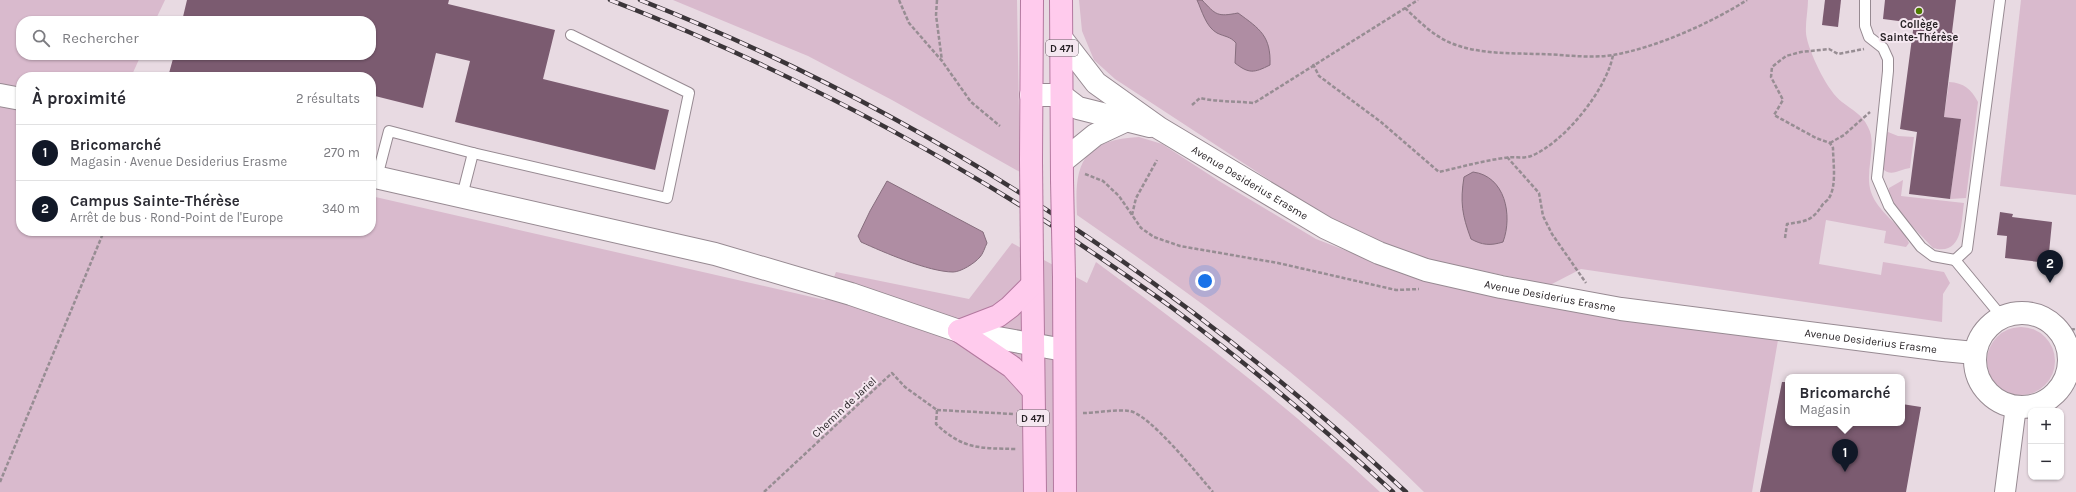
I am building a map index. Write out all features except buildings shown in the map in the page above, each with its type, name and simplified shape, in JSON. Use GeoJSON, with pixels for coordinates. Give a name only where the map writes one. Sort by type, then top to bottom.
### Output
{"type":"FeatureCollection","features":[{"type":"Feature","properties":{"kind":"main road","name":"D 471"},"geometry":{"type":"LineString","coordinates":[[1032,0],[1031,161],[1035,492]]}},
{"type":"Feature","properties":{"kind":"main road","name":"D 471"},"geometry":{"type":"LineString","coordinates":[[1062,0],[1061,95],[1063,170],[1065,492]]}},
{"type":"Feature","properties":{"kind":"main road"},"geometry":{"type":"LineString","coordinates":[[1062,39],[1096,83],[1159,128]]}},
{"type":"Feature","properties":{"kind":"main road"},"geometry":{"type":"LineString","coordinates":[[1031,95],[1061,95],[1073,86],[1096,83]]}},
{"type":"Feature","properties":{"kind":"main road"},"geometry":{"type":"LineString","coordinates":[[0,95],[16,98]]}},
{"type":"Feature","properties":{"kind":"main road"},"geometry":{"type":"LineString","coordinates":[[1061,95],[1078,108],[1125,121],[1159,128]]}},
{"type":"Feature","properties":{"kind":"main road"},"geometry":{"type":"LineString","coordinates":[[1063,170],[1095,135],[1125,121]]}},
{"type":"Feature","properties":{"kind":"main road","name":"Avenue Desiderius Erasme"},"geometry":{"type":"LineString","coordinates":[[1159,128],[1326,228],[1379,253],[1426,270],[1501,287],[1592,303],[1912,346],[1975,352]]}},
{"type":"Feature","properties":{"kind":"main road"},"geometry":{"type":"LineString","coordinates":[[376,176],[715,254],[837,290],[959,331],[1064,350]]}},
{"type":"Feature","properties":{"kind":"main road"},"geometry":{"type":"LineString","coordinates":[[959,331],[998,316],[1010,307],[1032,285]]}},
{"type":"Feature","properties":{"kind":"main road"},"geometry":{"type":"LineString","coordinates":[[2017,313],[2033,314],[2067,330],[2066,342],[2072,369],[2055,394],[2044,402],[2030,406],[2016,406],[2002,402],[1989,394],[1980,382],[1975,368],[1975,352],[1980,338],[1990,326],[2002,317],[2017,313]]}},
{"type":"Feature","properties":{"kind":"main road"},"geometry":{"type":"LineString","coordinates":[[959,331],[1012,367],[1033,390]]}},
{"type":"Feature","properties":{"kind":"street"},"geometry":{"type":"LineString","coordinates":[[2005,492],[2016,406]]}},
{"type":"Feature","properties":{"kind":"lane"},"geometry":{"type":"LineString","coordinates":[[1865,0],[1865,26],[1869,37],[1883,48],[1888,59],[1877,178],[1888,206],[1921,247],[1933,256],[1955,260],[2002,317]]}},
{"type":"Feature","properties":{"kind":"lane"},"geometry":{"type":"LineString","coordinates":[[1955,260],[1967,249],[2000,0]]}},
{"type":"Feature","properties":{"kind":"lane"},"geometry":{"type":"LineString","coordinates":[[376,170],[389,131],[472,153],[667,198],[689,93],[571,34]]}},
{"type":"Feature","properties":{"kind":"lane"},"geometry":{"type":"LineString","coordinates":[[462,196],[472,153]]}},
{"type":"Feature","properties":{"kind":"path"},"geometry":{"type":"LineString","coordinates":[[899,0],[909,23],[942,61],[971,102],[1000,126]]}},
{"type":"Feature","properties":{"kind":"path"},"geometry":{"type":"LineString","coordinates":[[937,0],[936,14],[942,61]]}},
{"type":"Feature","properties":{"kind":"path"},"geometry":{"type":"LineString","coordinates":[[1192,105],[1200,98],[1215,101],[1223,100],[1254,103],[1313,64],[1418,0]]}},
{"type":"Feature","properties":{"kind":"path"},"geometry":{"type":"LineString","coordinates":[[1405,8],[1428,30],[1455,45],[1487,53],[1576,57],[1613,55],[1655,43],[1700,26],[1747,0]]}},
{"type":"Feature","properties":{"kind":"path"},"geometry":{"type":"LineString","coordinates":[[1785,238],[1787,224],[1808,220],[1820,212],[1823,204],[1830,198],[1833,185],[1833,148],[1830,143],[1816,138],[1774,115],[1783,100],[1771,77],[1772,67],[1786,56],[1801,52],[1829,49],[1838,54],[1868,50]]}},
{"type":"Feature","properties":{"kind":"path"},"geometry":{"type":"LineString","coordinates":[[1313,64],[1319,76],[1381,122],[1439,172],[1507,157],[1530,156],[1553,144],[1574,125],[1611,67],[1613,55]]}},
{"type":"Feature","properties":{"kind":"path"},"geometry":{"type":"LineString","coordinates":[[1830,143],[1870,114],[1870,107]]}},
{"type":"Feature","properties":{"kind":"path"},"geometry":{"type":"LineString","coordinates":[[1507,157],[1539,193],[1543,216],[1552,234],[1585,279],[1592,303]]}},
{"type":"Feature","properties":{"kind":"path"},"geometry":{"type":"LineString","coordinates":[[1132,215],[1136,198],[1157,160]]}},
{"type":"Feature","properties":{"kind":"path"},"geometry":{"type":"LineString","coordinates":[[1085,174],[1103,182],[1119,196],[1146,232],[1180,246],[1278,263],[1396,290],[1433,288],[1442,274]]}},
{"type":"Feature","properties":{"kind":"path"},"geometry":{"type":"LineString","coordinates":[[0,482],[102,236]]}},
{"type":"Feature","properties":{"kind":"path","name":"Chemin de Jariel"},"geometry":{"type":"LineString","coordinates":[[764,492],[892,373],[905,388],[937,410]]}},
{"type":"Feature","properties":{"kind":"path"},"geometry":{"type":"LineString","coordinates":[[1014,414],[937,410],[936,424],[951,438],[976,448],[1034,449]]}},
{"type":"Feature","properties":{"kind":"path"},"geometry":{"type":"LineString","coordinates":[[1076,414],[1129,411],[1140,414],[1156,428],[1213,492]]}},
{"type":"Feature","properties":{"kind":"shaded area"},"geometry":{"type":"Polygon","coordinates":[[[0,0],[165,0],[157,16],[16,16],[16,60],[139,60],[133,72],[16,72],[16,236],[376,236],[376,197],[825,300],[836,272],[969,299],[1012,243],[1087,283],[1096,262],[1169,316],[1277,401],[1380,492],[0,492],[0,0]]]}},
{"type":"Feature","properties":{"kind":"shaded area"},"geometry":{"type":"Polygon","coordinates":[[[673,0],[1017,0],[1020,172],[892,100],[808,56],[673,0]]]}},
{"type":"Feature","properties":{"kind":"shaded area"},"geometry":{"type":"Polygon","coordinates":[[[1079,0],[1808,0],[1806,35],[1812,55],[1831,90],[1842,102],[1860,115],[1866,123],[1871,134],[1872,142],[1869,176],[1871,192],[1879,206],[1905,236],[1909,243],[1906,247],[1884,243],[1886,231],[1826,220],[1819,264],[1881,275],[1883,262],[1944,272],[1950,283],[1943,294],[1942,322],[1581,269],[1550,285],[1421,258],[1374,240],[1309,206],[1115,79],[1094,60],[1082,31],[1079,0]]]}},
{"type":"Feature","properties":{"kind":"shaded area"},"geometry":{"type":"Polygon","coordinates":[[[1197,0],[1202,0],[1217,14],[1225,15],[1238,13],[1258,29],[1263,34],[1269,47],[1270,65],[1260,70],[1248,71],[1235,63],[1236,43],[1217,33],[1210,27],[1197,0]]]}},
{"type":"Feature","properties":{"kind":"shaded area"},"geometry":{"type":"Polygon","coordinates":[[[2021,0],[2076,0],[2076,195],[2000,186],[2021,0]]]}},
{"type":"Feature","properties":{"kind":"shaded area"},"geometry":{"type":"Polygon","coordinates":[[[1949,82],[1963,85],[1970,90],[1978,102],[1966,198],[1950,199],[1961,119],[1944,117],[1949,82]]]}},
{"type":"Feature","properties":{"kind":"shaded area"},"geometry":{"type":"Polygon","coordinates":[[[1888,132],[1898,136],[1914,137],[1910,168],[1892,173],[1885,171],[1882,168],[1884,135],[1888,132]]]}},
{"type":"Feature","properties":{"kind":"shaded area"},"geometry":{"type":"Polygon","coordinates":[[[1139,137],[1162,144],[1219,181],[1316,239],[1383,265],[1778,340],[1752,492],[1424,492],[1384,453],[1300,380],[1213,312],[1077,215],[1077,182],[1080,169],[1086,158],[1094,150],[1105,143],[1120,139],[1139,137]]]}},
{"type":"Feature","properties":{"kind":"shaded area"},"geometry":{"type":"Polygon","coordinates":[[[1473,172],[1484,175],[1493,181],[1504,198],[1507,220],[1503,242],[1486,244],[1479,243],[1471,239],[1464,215],[1462,194],[1464,177],[1473,172]]]}},
{"type":"Feature","properties":{"kind":"shaded area"},"geometry":{"type":"Polygon","coordinates":[[[1903,180],[1901,196],[1964,203],[1959,236],[1955,243],[1950,247],[1943,249],[1933,248],[1891,204],[1888,195],[1889,188],[1903,180]]]}},
{"type":"Feature","properties":{"kind":"shaded area"},"geometry":{"type":"Polygon","coordinates":[[[887,181],[983,232],[987,243],[981,256],[964,269],[956,272],[943,271],[906,261],[861,242],[858,236],[887,181]]]}},
{"type":"Feature","properties":{"kind":"shaded area"},"geometry":{"type":"Polygon","coordinates":[[[2014,327],[2028,327],[2040,332],[2050,342],[2055,354],[2055,368],[2050,380],[2040,390],[2028,395],[2014,395],[2002,390],[1992,380],[1987,368],[1987,354],[1992,342],[2002,332],[2014,327]]]}},
{"type":"Feature","properties":{"kind":"railway"},"geometry":{"type":"LineString","coordinates":[[610,0],[669,24],[784,75],[896,133],[1005,196],[1115,268],[1200,329],[1284,396],[1393,492]]}},
{"type":"Feature","properties":{"kind":"railway"},"geometry":{"type":"LineString","coordinates":[[640,0],[745,44],[848,94],[949,150],[1046,210],[1141,274],[1233,343],[1321,416],[1406,492]]}},
{"type":"Feature","properties":{"kind":"place","name":"Collège Sainte-Thérèse"},"geometry":{"type":"Point","coordinates":[1919,11]}},
{"type":"Feature","properties":{"kind":"place","name":"Campus Sainte-Thérèse"},"geometry":{"type":"Point","coordinates":[2050,283]}},
{"type":"Feature","properties":{"kind":"place","name":"Bricomarché"},"geometry":{"type":"Point","coordinates":[1845,472]}}]}
